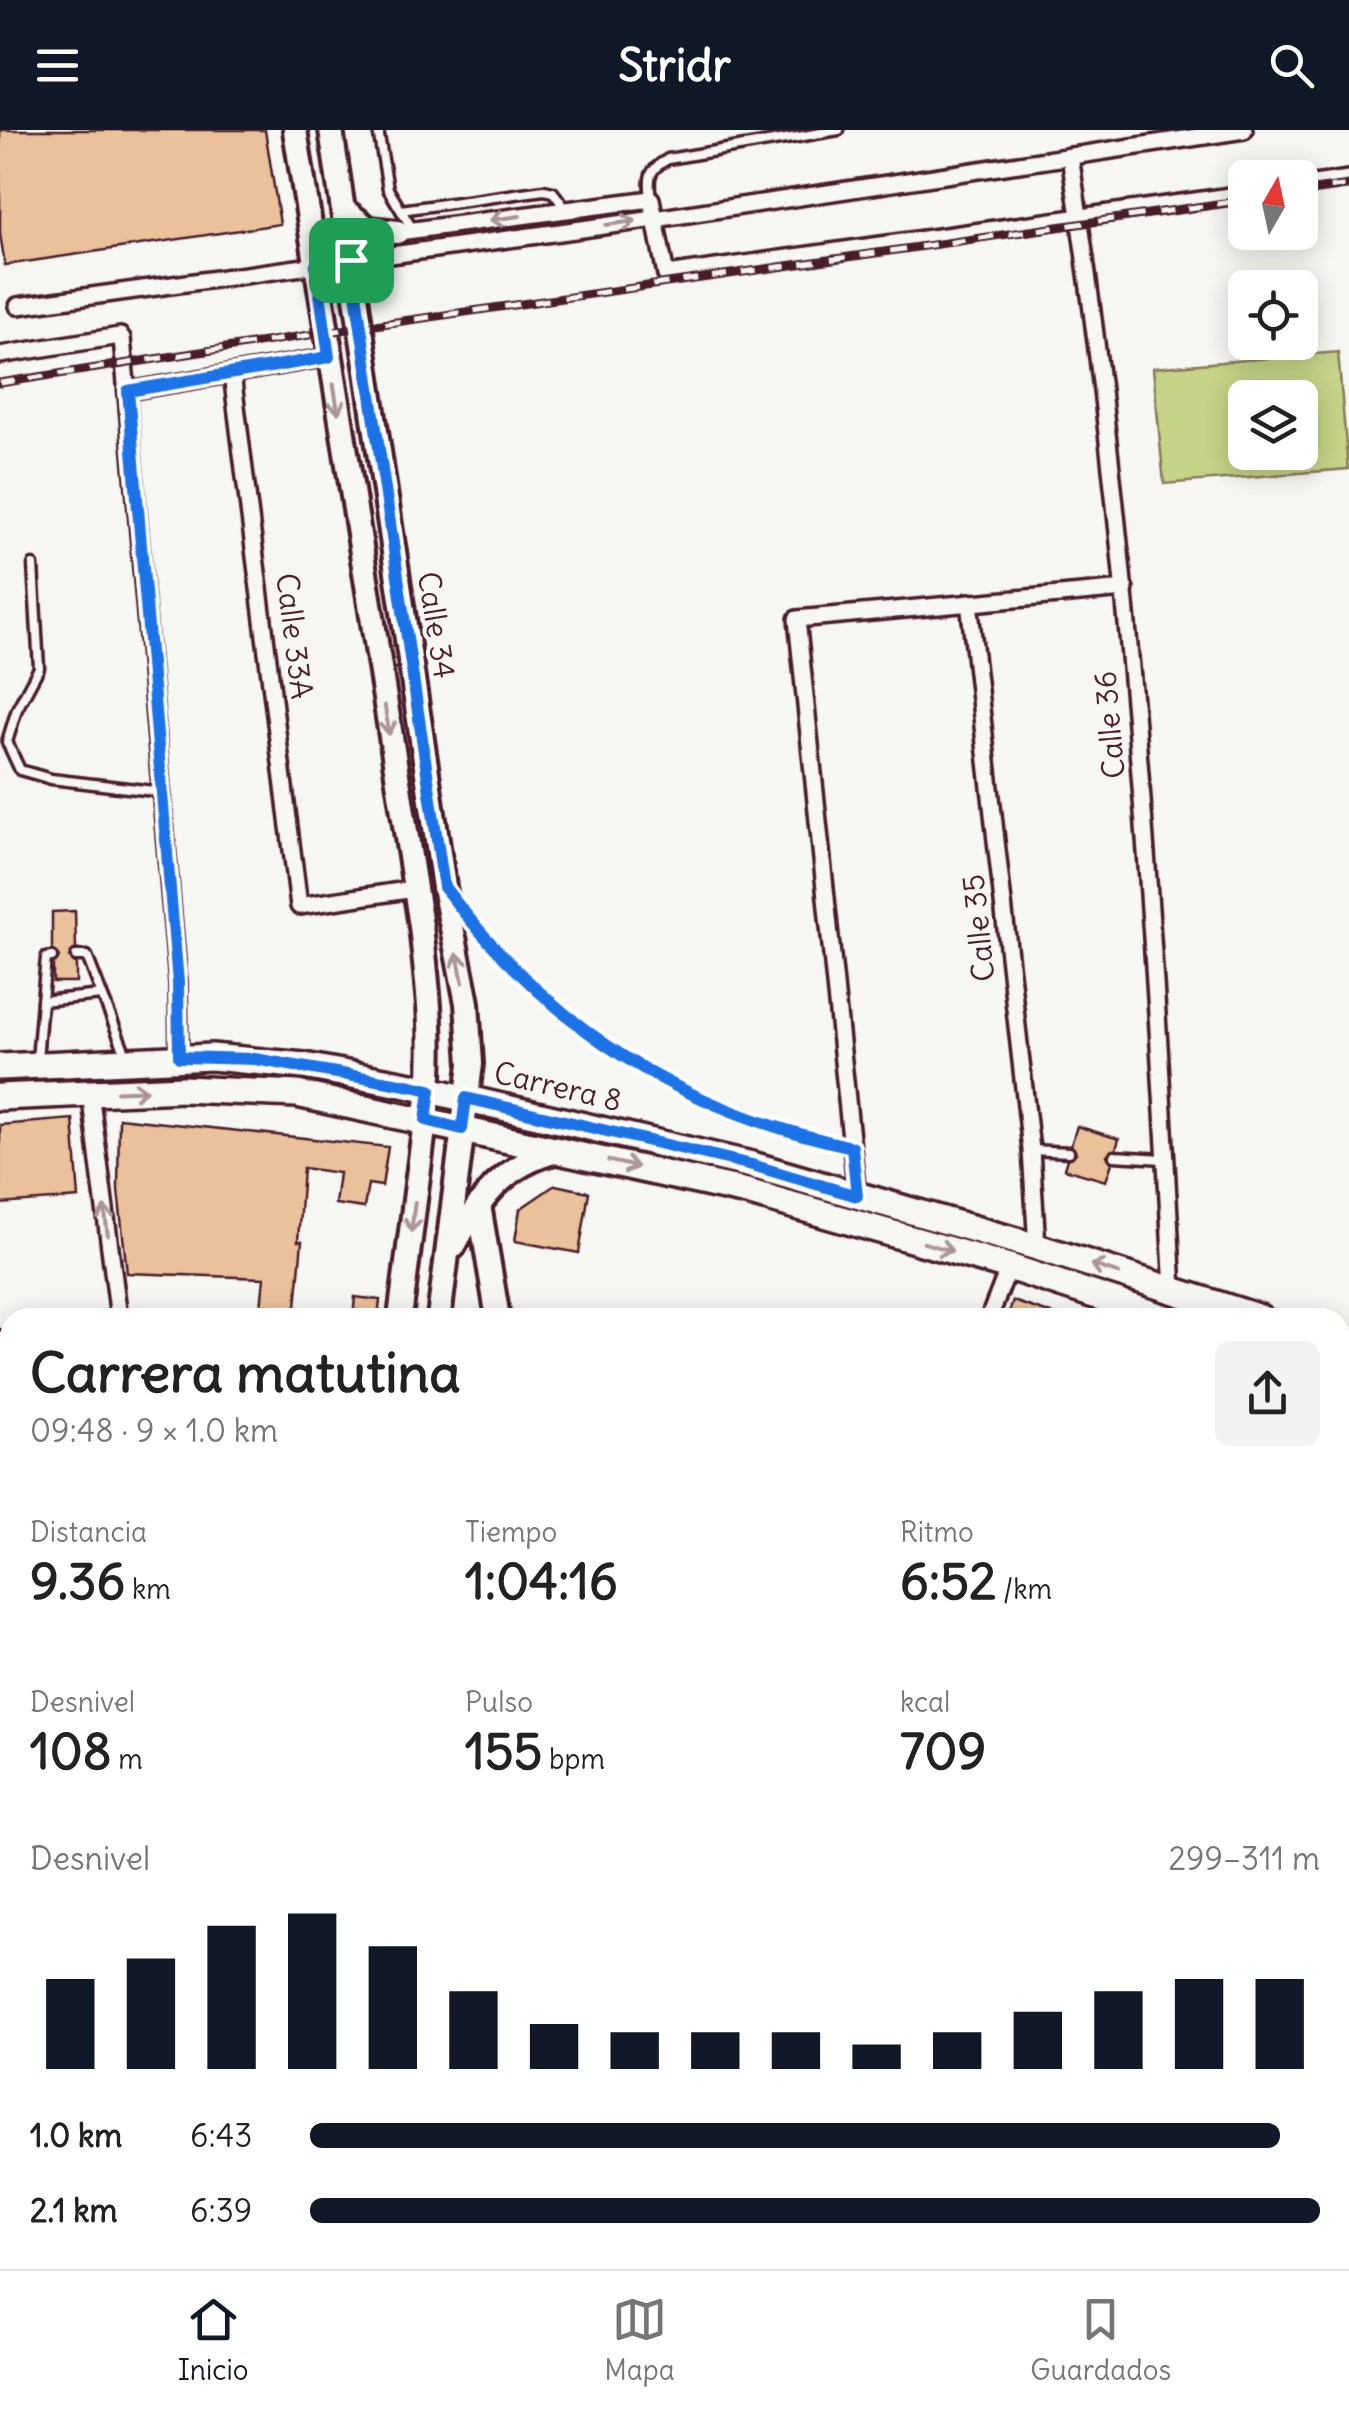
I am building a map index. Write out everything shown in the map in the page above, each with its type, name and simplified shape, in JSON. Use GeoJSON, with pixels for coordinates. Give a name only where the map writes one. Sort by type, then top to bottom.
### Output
{"type":"FeatureCollection","features":[{"type":"Feature","properties":{"kind":"main road"},"geometry":{"type":"LineString","coordinates":[[296,130],[421,926],[430,1020],[430,1090],[446,1125],[446,1261],[440,1308]]}},
{"type":"Feature","properties":{"kind":"main road","name":"Calle 34"},"geometry":{"type":"LineString","coordinates":[[331,130],[444,887],[467,1002],[472,1064],[466,1098],[446,1125]]}},
{"type":"Feature","properties":{"kind":"main road"},"geometry":{"type":"LineString","coordinates":[[344,210],[369,229],[404,224]]}},
{"type":"Feature","properties":{"kind":"main road"},"geometry":{"type":"LineString","coordinates":[[381,681],[415,676]]}},
{"type":"Feature","properties":{"kind":"main road","name":"Carrera 8"},"geometry":{"type":"LineString","coordinates":[[0,1068],[179,1057],[255,1059],[430,1090],[752,1165],[1228,1308]]}},
{"type":"Feature","properties":{"kind":"main road","name":"Carrera 8"},"geometry":{"type":"LineString","coordinates":[[0,1097],[239,1089],[297,1094],[748,1192],[1134,1308]]}},
{"type":"Feature","properties":{"kind":"main road"},"geometry":{"type":"LineString","coordinates":[[402,1308],[446,1125]]}},
{"type":"Feature","properties":{"kind":"main road"},"geometry":{"type":"LineString","coordinates":[[429,1308],[446,1125]]}},
{"type":"Feature","properties":{"kind":"main road"},"geometry":{"type":"LineString","coordinates":[[446,1261],[479,1204],[514,1168],[539,1155],[562,1150]]}},
{"type":"Feature","properties":{"kind":"main road"},"geometry":{"type":"LineString","coordinates":[[479,1204],[496,1308]]}},
{"type":"Feature","properties":{"kind":"street"},"geometry":{"type":"LineString","coordinates":[[18,306],[314,254],[655,219],[1070,156],[1131,138],[1244,130]]}},
{"type":"Feature","properties":{"kind":"street","name":"Calle 36"},"geometry":{"type":"LineString","coordinates":[[1070,156],[1124,589],[1150,870],[1173,1291]]}},
{"type":"Feature","properties":{"kind":"street"},"geometry":{"type":"LineString","coordinates":[[1318,184],[1349,180]]}},
{"type":"Feature","properties":{"kind":"street"},"geometry":{"type":"LineString","coordinates":[[350,250],[404,224],[651,199],[666,275],[1228,196]]}},
{"type":"Feature","properties":{"kind":"street"},"geometry":{"type":"LineString","coordinates":[[0,355],[122,336],[179,1001],[179,1057]]}},
{"type":"Feature","properties":{"kind":"street"},"geometry":{"type":"LineString","coordinates":[[128,391],[329,357]]}},
{"type":"Feature","properties":{"kind":"street","name":"Calle 33A"},"geometry":{"type":"LineString","coordinates":[[232,374],[299,906],[414,890]]}},
{"type":"Feature","properties":{"kind":"street"},"geometry":{"type":"LineString","coordinates":[[857,1196],[798,619],[1124,589]]}},
{"type":"Feature","properties":{"kind":"street","name":"Calle 35"},"geometry":{"type":"LineString","coordinates":[[969,602],[1031,1150],[1037,1248]]}},
{"type":"Feature","properties":{"kind":"street"},"geometry":{"type":"LineString","coordinates":[[90,1092],[118,1308]]}},
{"type":"Feature","properties":{"kind":"street"},"geometry":{"type":"LineString","coordinates":[[993,1308],[1009,1268]]}},
{"type":"Feature","properties":{"kind":"lane"},"geometry":{"type":"LineString","coordinates":[[378,130],[388,189],[404,224],[544,190],[553,192],[566,210]]}},
{"type":"Feature","properties":{"kind":"lane"},"geometry":{"type":"LineString","coordinates":[[651,199],[648,177],[652,168],[668,159],[839,130]]}},
{"type":"Feature","properties":{"kind":"lane"},"geometry":{"type":"LineString","coordinates":[[32,564],[39,668],[16,709],[7,742],[20,770],[51,780],[162,792]]}},
{"type":"Feature","properties":{"kind":"lane"},"geometry":{"type":"LineString","coordinates":[[444,887],[506,963],[542,997],[620,1056],[707,1103],[800,1136],[852,1147]]}},
{"type":"Feature","properties":{"kind":"lane"},"geometry":{"type":"LineString","coordinates":[[76,956],[87,956],[128,1061]]}},
{"type":"Feature","properties":{"kind":"lane"},"geometry":{"type":"LineString","coordinates":[[36,1065],[46,958],[52,957]]}},
{"type":"Feature","properties":{"kind":"lane"},"geometry":{"type":"LineString","coordinates":[[42,1001],[102,995]]}},
{"type":"Feature","properties":{"kind":"lane"},"geometry":{"type":"LineString","coordinates":[[1031,1150],[1069,1152]]}},
{"type":"Feature","properties":{"kind":"lane"},"geometry":{"type":"LineString","coordinates":[[1114,1156],[1166,1160]]}},
{"type":"Feature","properties":{"kind":"green space"},"geometry":{"type":"Polygon","coordinates":[[[1338,352],[1348,469],[1164,484],[1153,368],[1246,360],[1318,360],[1318,354],[1338,352]]]}},
{"type":"Feature","properties":{"kind":"building"},"geometry":{"type":"Polygon","coordinates":[[[0,130],[265,130],[280,224],[5,265],[0,234],[0,130]]]}},
{"type":"Feature","properties":{"kind":"building"},"geometry":{"type":"Polygon","coordinates":[[[75,911],[76,949],[69,957],[76,964],[76,982],[53,982],[53,964],[59,957],[52,950],[52,912],[75,911]]]}},
{"type":"Feature","properties":{"kind":"building"},"geometry":{"type":"Polygon","coordinates":[[[119,1118],[388,1147],[382,1186],[368,1184],[364,1208],[335,1204],[339,1173],[303,1168],[296,1308],[261,1308],[264,1278],[127,1273],[118,1190],[119,1118]]]}},
{"type":"Feature","properties":{"kind":"building"},"geometry":{"type":"Polygon","coordinates":[[[73,1119],[79,1198],[0,1204],[0,1125],[73,1119]]]}},
{"type":"Feature","properties":{"kind":"building"},"geometry":{"type":"Polygon","coordinates":[[[1077,1126],[1119,1139],[1116,1149],[1107,1155],[1112,1163],[1106,1181],[1064,1169],[1067,1159],[1076,1153],[1071,1145],[1077,1126]]]}},
{"type":"Feature","properties":{"kind":"building"},"geometry":{"type":"Polygon","coordinates":[[[555,1185],[589,1192],[579,1253],[515,1241],[520,1209],[555,1185]]]}},
{"type":"Feature","properties":{"kind":"building"},"geometry":{"type":"Polygon","coordinates":[[[355,1297],[380,1300],[379,1308],[354,1308],[355,1297]]]}},
{"type":"Feature","properties":{"kind":"building"},"geometry":{"type":"Polygon","coordinates":[[[1013,1301],[1034,1308],[1011,1308],[1013,1301]]]}},
{"type":"Feature","properties":{"kind":"railway"},"geometry":{"type":"LineString","coordinates":[[1318,189],[1349,185]]}},
{"type":"Feature","properties":{"kind":"railway"},"geometry":{"type":"LineString","coordinates":[[0,383],[1228,202]]}},
{"type":"Feature","properties":{"kind":"route"},"geometry":{"type":"LineString","coordinates":[[351,260],[444,887],[506,963],[580,1028],[620,1056],[707,1103],[800,1136],[852,1147],[857,1196],[752,1165],[466,1098],[462,1129],[426,1120],[430,1090],[412,1086],[255,1059],[179,1057],[178,983],[128,391],[329,357],[316,265],[351,260]]}}]}
